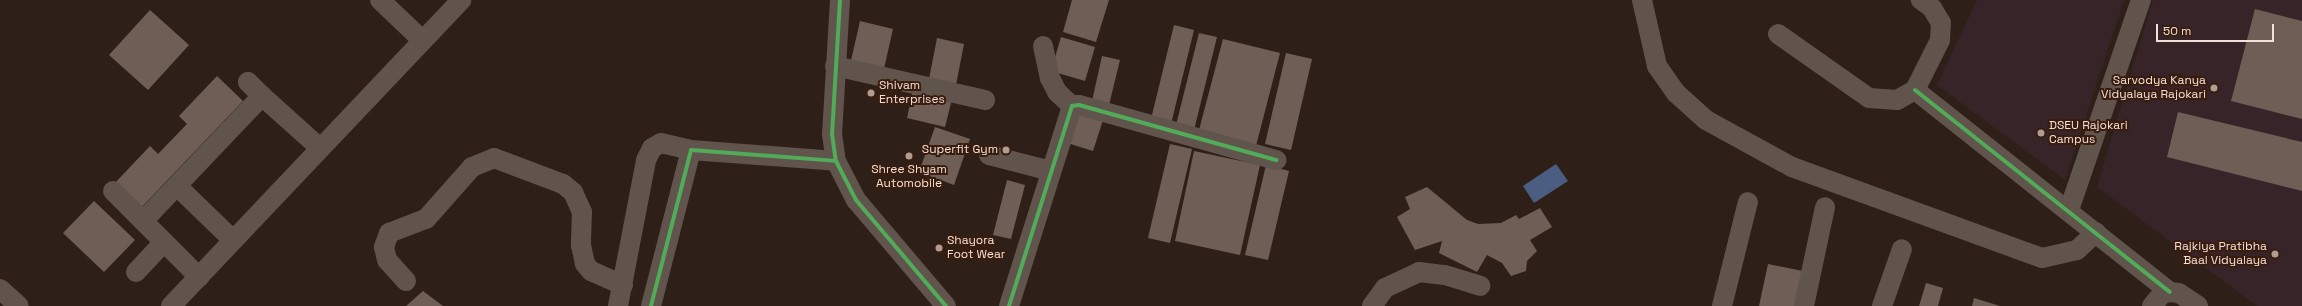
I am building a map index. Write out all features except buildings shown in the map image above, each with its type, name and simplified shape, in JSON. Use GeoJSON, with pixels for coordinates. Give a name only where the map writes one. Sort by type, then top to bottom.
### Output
{"type":"FeatureCollection","features":[{"type":"Feature","properties":{"kind":"street"},"geometry":{"type":"LineString","coordinates":[[380,0],[422,40]]}},
{"type":"Feature","properties":{"kind":"street"},"geometry":{"type":"LineString","coordinates":[[171,306],[461,0]]}},
{"type":"Feature","properties":{"kind":"street"},"geometry":{"type":"LineString","coordinates":[[840,0],[832,134],[836,161],[856,200],[946,306]]}},
{"type":"Feature","properties":{"kind":"street"},"geometry":{"type":"LineString","coordinates":[[1642,0],[1657,66],[1676,93],[1706,120],[1792,167],[2042,258],[2077,250],[2096,232]]}},
{"type":"Feature","properties":{"kind":"street"},"geometry":{"type":"LineString","coordinates":[[1778,34],[1868,98],[1897,100],[1915,90],[1942,31],[1937,15],[1921,0]]}},
{"type":"Feature","properties":{"kind":"street"},"geometry":{"type":"LineString","coordinates":[[2069,210],[2141,0]]}},
{"type":"Feature","properties":{"kind":"street"},"geometry":{"type":"LineString","coordinates":[[1043,46],[1050,78],[1057,92],[1072,106]]}},
{"type":"Feature","properties":{"kind":"street"},"geometry":{"type":"LineString","coordinates":[[835,66],[985,100]]}},
{"type":"Feature","properties":{"kind":"street"},"geometry":{"type":"LineString","coordinates":[[143,221],[176,186],[255,89],[320,148]]}},
{"type":"Feature","properties":{"kind":"street"},"geometry":{"type":"LineString","coordinates":[[1915,90],[2069,210],[2170,292]]}},
{"type":"Feature","properties":{"kind":"street"},"geometry":{"type":"LineString","coordinates":[[1072,106],[1078,105],[1276,160]]}},
{"type":"Feature","properties":{"kind":"street"},"geometry":{"type":"LineString","coordinates":[[1009,306],[1072,106]]}},
{"type":"Feature","properties":{"kind":"street"},"geometry":{"type":"LineString","coordinates":[[618,306],[624,285],[646,160],[652,148],[661,143],[691,150],[836,161]]}},
{"type":"Feature","properties":{"kind":"street"},"geometry":{"type":"LineString","coordinates":[[651,306],[691,150]]}},
{"type":"Feature","properties":{"kind":"street"},"geometry":{"type":"LineString","coordinates":[[989,155],[1051,171]]}},
{"type":"Feature","properties":{"kind":"street"},"geometry":{"type":"LineString","coordinates":[[406,281],[387,260],[384,247],[389,233],[426,219],[472,167],[494,158],[563,184],[573,192],[582,212],[581,245],[585,264],[591,271],[624,285]]}},
{"type":"Feature","properties":{"kind":"street"},"geometry":{"type":"LineString","coordinates":[[176,186],[234,240]]}},
{"type":"Feature","properties":{"kind":"street"},"geometry":{"type":"LineString","coordinates":[[113,191],[199,277]]}},
{"type":"Feature","properties":{"kind":"street"},"geometry":{"type":"LineString","coordinates":[[1722,306],[1748,202]]}},
{"type":"Feature","properties":{"kind":"street"},"geometry":{"type":"LineString","coordinates":[[1804,306],[1825,207]]}},
{"type":"Feature","properties":{"kind":"street"},"geometry":{"type":"LineString","coordinates":[[136,272],[164,242]]}},
{"type":"Feature","properties":{"kind":"street"},"geometry":{"type":"LineString","coordinates":[[1882,306],[1902,249]]}},
{"type":"Feature","properties":{"kind":"street"},"geometry":{"type":"LineString","coordinates":[[1372,306],[1385,288],[1419,272],[1445,274],[1480,286]]}},
{"type":"Feature","properties":{"kind":"street"},"geometry":{"type":"LineString","coordinates":[[0,290],[19,306]]}},
{"type":"Feature","properties":{"kind":"street"},"geometry":{"type":"LineString","coordinates":[[2152,306],[2162,294],[2170,292],[2179,293],[2198,306]]}},
{"type":"Feature","properties":{"kind":"shaded area","name":"DSEU Rajokari Campus"},"geometry":{"type":"Polygon","coordinates":[[[1977,0],[2124,0],[2065,180],[1937,85],[1977,0]]]}},
{"type":"Feature","properties":{"kind":"shaded area","name":"Sarvodya Kanya Vidyalaya Rajokari"},"geometry":{"type":"Polygon","coordinates":[[[2153,0],[2302,0],[2302,306],[2257,306],[2097,187],[2153,0]]]}},
{"type":"Feature","properties":{"kind":"water"},"geometry":{"type":"Polygon","coordinates":[[[1556,164],[1568,181],[1534,203],[1523,186],[1556,164]]]}},
{"type":"Feature","properties":{"kind":"cycle path"},"geometry":{"type":"LineString","coordinates":[[840,0],[832,134],[836,161],[856,200],[946,306]]}},
{"type":"Feature","properties":{"kind":"cycle path"},"geometry":{"type":"LineString","coordinates":[[1915,90],[2170,292]]}},
{"type":"Feature","properties":{"kind":"cycle path"},"geometry":{"type":"LineString","coordinates":[[1009,306],[1072,106],[1079,105],[1276,160]]}},
{"type":"Feature","properties":{"kind":"cycle path"},"geometry":{"type":"LineString","coordinates":[[651,306],[691,150],[836,161]]}},
{"type":"Feature","properties":{"kind":"place","name":"Sarvodya Kanya Vidyalaya Rajokari"},"geometry":{"type":"Point","coordinates":[2214,88]}},
{"type":"Feature","properties":{"kind":"place","name":"Shivam Enterprises"},"geometry":{"type":"Point","coordinates":[871,93]}},
{"type":"Feature","properties":{"kind":"place","name":"DSEU Rajokari Campus"},"geometry":{"type":"Point","coordinates":[2041,133]}},
{"type":"Feature","properties":{"kind":"place","name":"Superfit Gym"},"geometry":{"type":"Point","coordinates":[1006,150]}},
{"type":"Feature","properties":{"kind":"place","name":"Shree Shyam Automobile"},"geometry":{"type":"Point","coordinates":[909,156]}},
{"type":"Feature","properties":{"kind":"place","name":"Shayora Foot Wear"},"geometry":{"type":"Point","coordinates":[939,248]}},
{"type":"Feature","properties":{"kind":"place","name":"Rajkiya Pratibha Baal Vidyalaya"},"geometry":{"type":"Point","coordinates":[2275,254]}}]}
